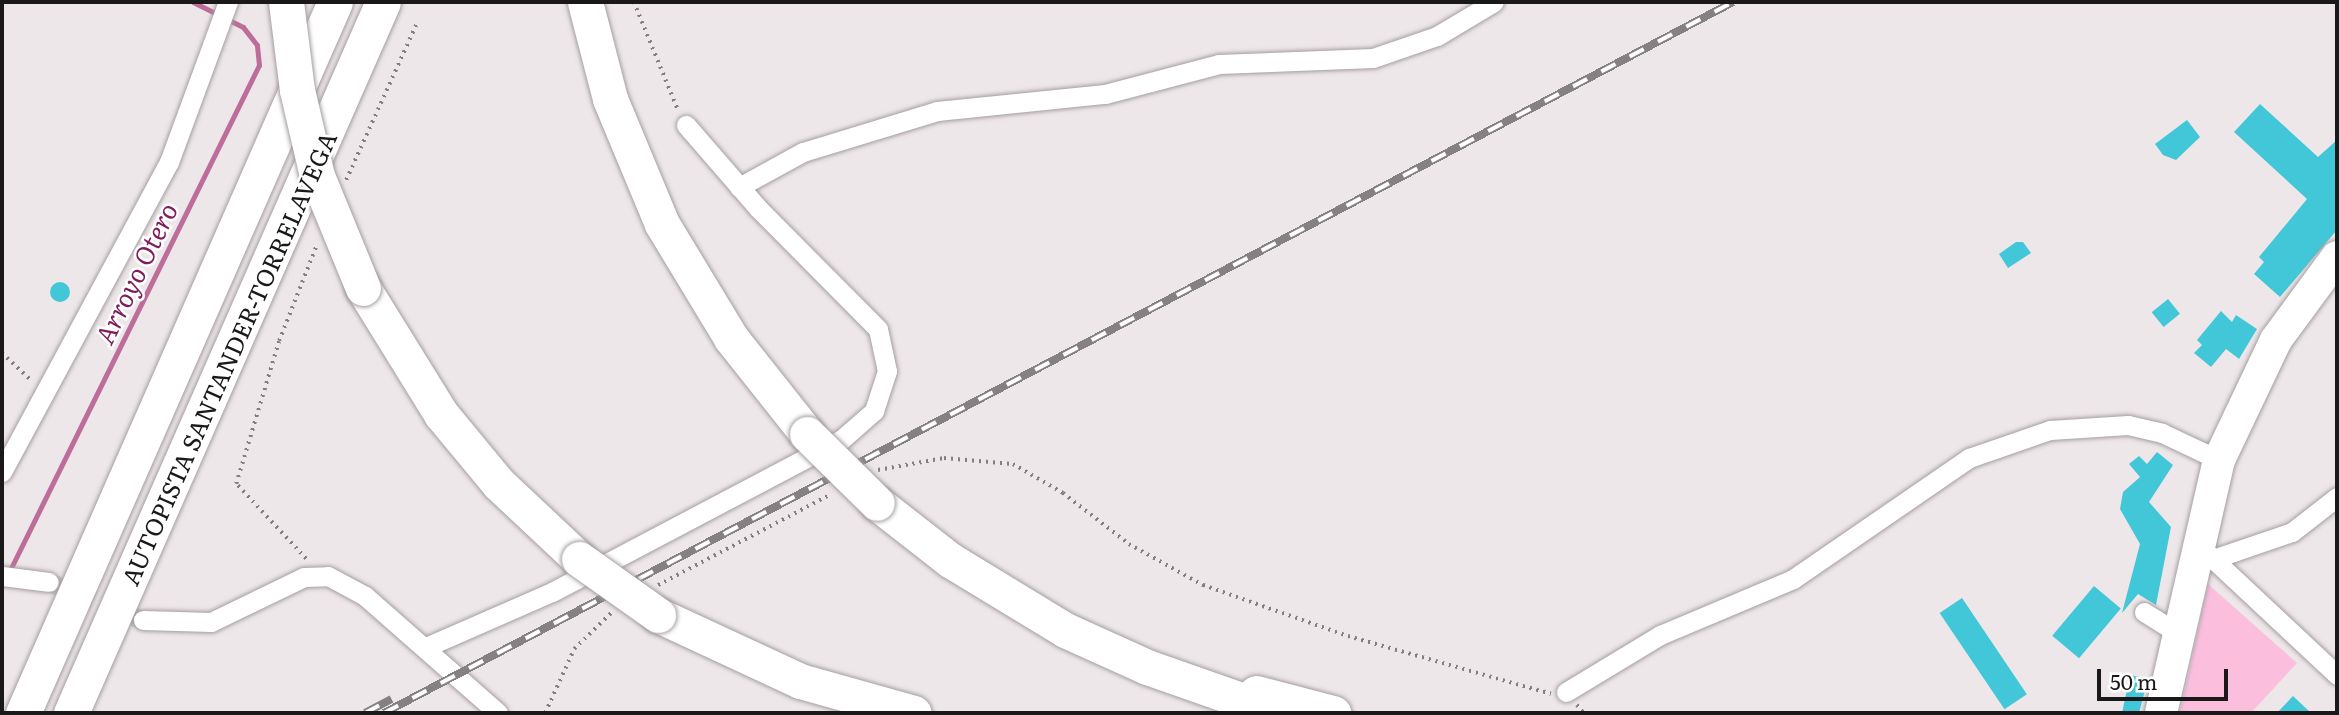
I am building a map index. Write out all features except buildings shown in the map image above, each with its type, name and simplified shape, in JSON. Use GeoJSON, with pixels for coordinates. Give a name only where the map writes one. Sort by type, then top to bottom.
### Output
{"type":"FeatureCollection","features":[{"type":"Feature","properties":{"kind":"highway"},"geometry":{"type":"LineString","coordinates":[[286,2],[297,90],[317,176],[363,288],[415,379],[455,432],[579,559],[658,615],[772,676],[865,713]]}},
{"type":"Feature","properties":{"kind":"highway","name":"AUTOPISTA SANTANDER-TORRELAVEGA"},"geometry":{"type":"LineString","coordinates":[[23,713],[335,2]]}},
{"type":"Feature","properties":{"kind":"highway","name":"AUTOPISTA SANTANDER-TORRELAVEGA"},"geometry":{"type":"LineString","coordinates":[[71,713],[383,2]]}},
{"type":"Feature","properties":{"kind":"highway"},"geometry":{"type":"LineString","coordinates":[[585,2],[610,99],[662,224],[731,338],[807,434],[877,503],[988,585],[1105,649],[1278,713]]}},
{"type":"Feature","properties":{"kind":"highway"},"geometry":{"type":"LineString","coordinates":[[2161,713],[2176,632],[2204,551],[2219,460],[2276,340],[2337,257]]}},
{"type":"Feature","properties":{"kind":"highway"},"geometry":{"type":"LineString","coordinates":[[717,646],[800,681],[914,713]]}},
{"type":"Feature","properties":{"kind":"highway"},"geometry":{"type":"LineString","coordinates":[[1105,649],[1333,713]]}},
{"type":"Feature","properties":{"kind":"street"},"geometry":{"type":"LineString","coordinates":[[2,472],[169,162],[228,2]]}},
{"type":"Feature","properties":{"kind":"street"},"geometry":{"type":"LineString","coordinates":[[739,187],[803,152],[937,111],[1105,94],[1219,64],[1300,65],[1405,51],[1494,2]]}},
{"type":"Feature","properties":{"kind":"street"},"geometry":{"type":"LineString","coordinates":[[426,647],[552,592],[820,451],[861,425],[874,411],[887,371],[878,329],[739,187],[686,125]]}},
{"type":"Feature","properties":{"kind":"street"},"geometry":{"type":"LineString","coordinates":[[1566,692],[1660,635],[1793,579],[1969,458],[2050,430],[2128,425],[2161,433],[2219,460]]}},
{"type":"Feature","properties":{"kind":"street"},"geometry":{"type":"LineString","coordinates":[[2204,551],[2292,532],[2337,497]]}},
{"type":"Feature","properties":{"kind":"street"},"geometry":{"type":"LineString","coordinates":[[2204,551],[2337,675]]}},
{"type":"Feature","properties":{"kind":"street"},"geometry":{"type":"LineString","coordinates":[[143,620],[211,622],[317,575],[348,584],[426,647],[498,713]]}},
{"type":"Feature","properties":{"kind":"street"},"geometry":{"type":"LineString","coordinates":[[11,576],[49,582]]}},
{"type":"Feature","properties":{"kind":"street"},"geometry":{"type":"LineString","coordinates":[[2144,612],[2176,632]]}},
{"type":"Feature","properties":{"kind":"path"},"geometry":{"type":"LineString","coordinates":[[634,2],[686,125]]}},
{"type":"Feature","properties":{"kind":"path"},"geometry":{"type":"LineString","coordinates":[[342,189],[417,23]]}},
{"type":"Feature","properties":{"kind":"path"},"geometry":{"type":"LineString","coordinates":[[317,575],[236,484],[279,341],[319,240]]}},
{"type":"Feature","properties":{"kind":"path"},"geometry":{"type":"LineString","coordinates":[[2,353],[46,393]]}},
{"type":"Feature","properties":{"kind":"shaded area"},"geometry":{"type":"Polygon","coordinates":[[[2208,584],[2297,663],[2251,713],[2180,713],[2208,584]]]}},
{"type":"Feature","properties":{"kind":"waterway","name":"Arroyo Otero"},"geometry":{"type":"LineString","coordinates":[[9,572],[259,65],[257,45],[243,27],[193,2]]}},
{"type":"Feature","properties":{"kind":"tunnel"},"geometry":{"type":"LineString","coordinates":[[49,582],[143,620]]}},
{"type":"Feature","properties":{"kind":"railway"},"geometry":{"type":"LineString","coordinates":[[384,713],[1733,2]]}},
{"type":"Feature","properties":{"kind":"railway"},"geometry":{"type":"LineString","coordinates":[[365,713],[391,699]]}}]}
